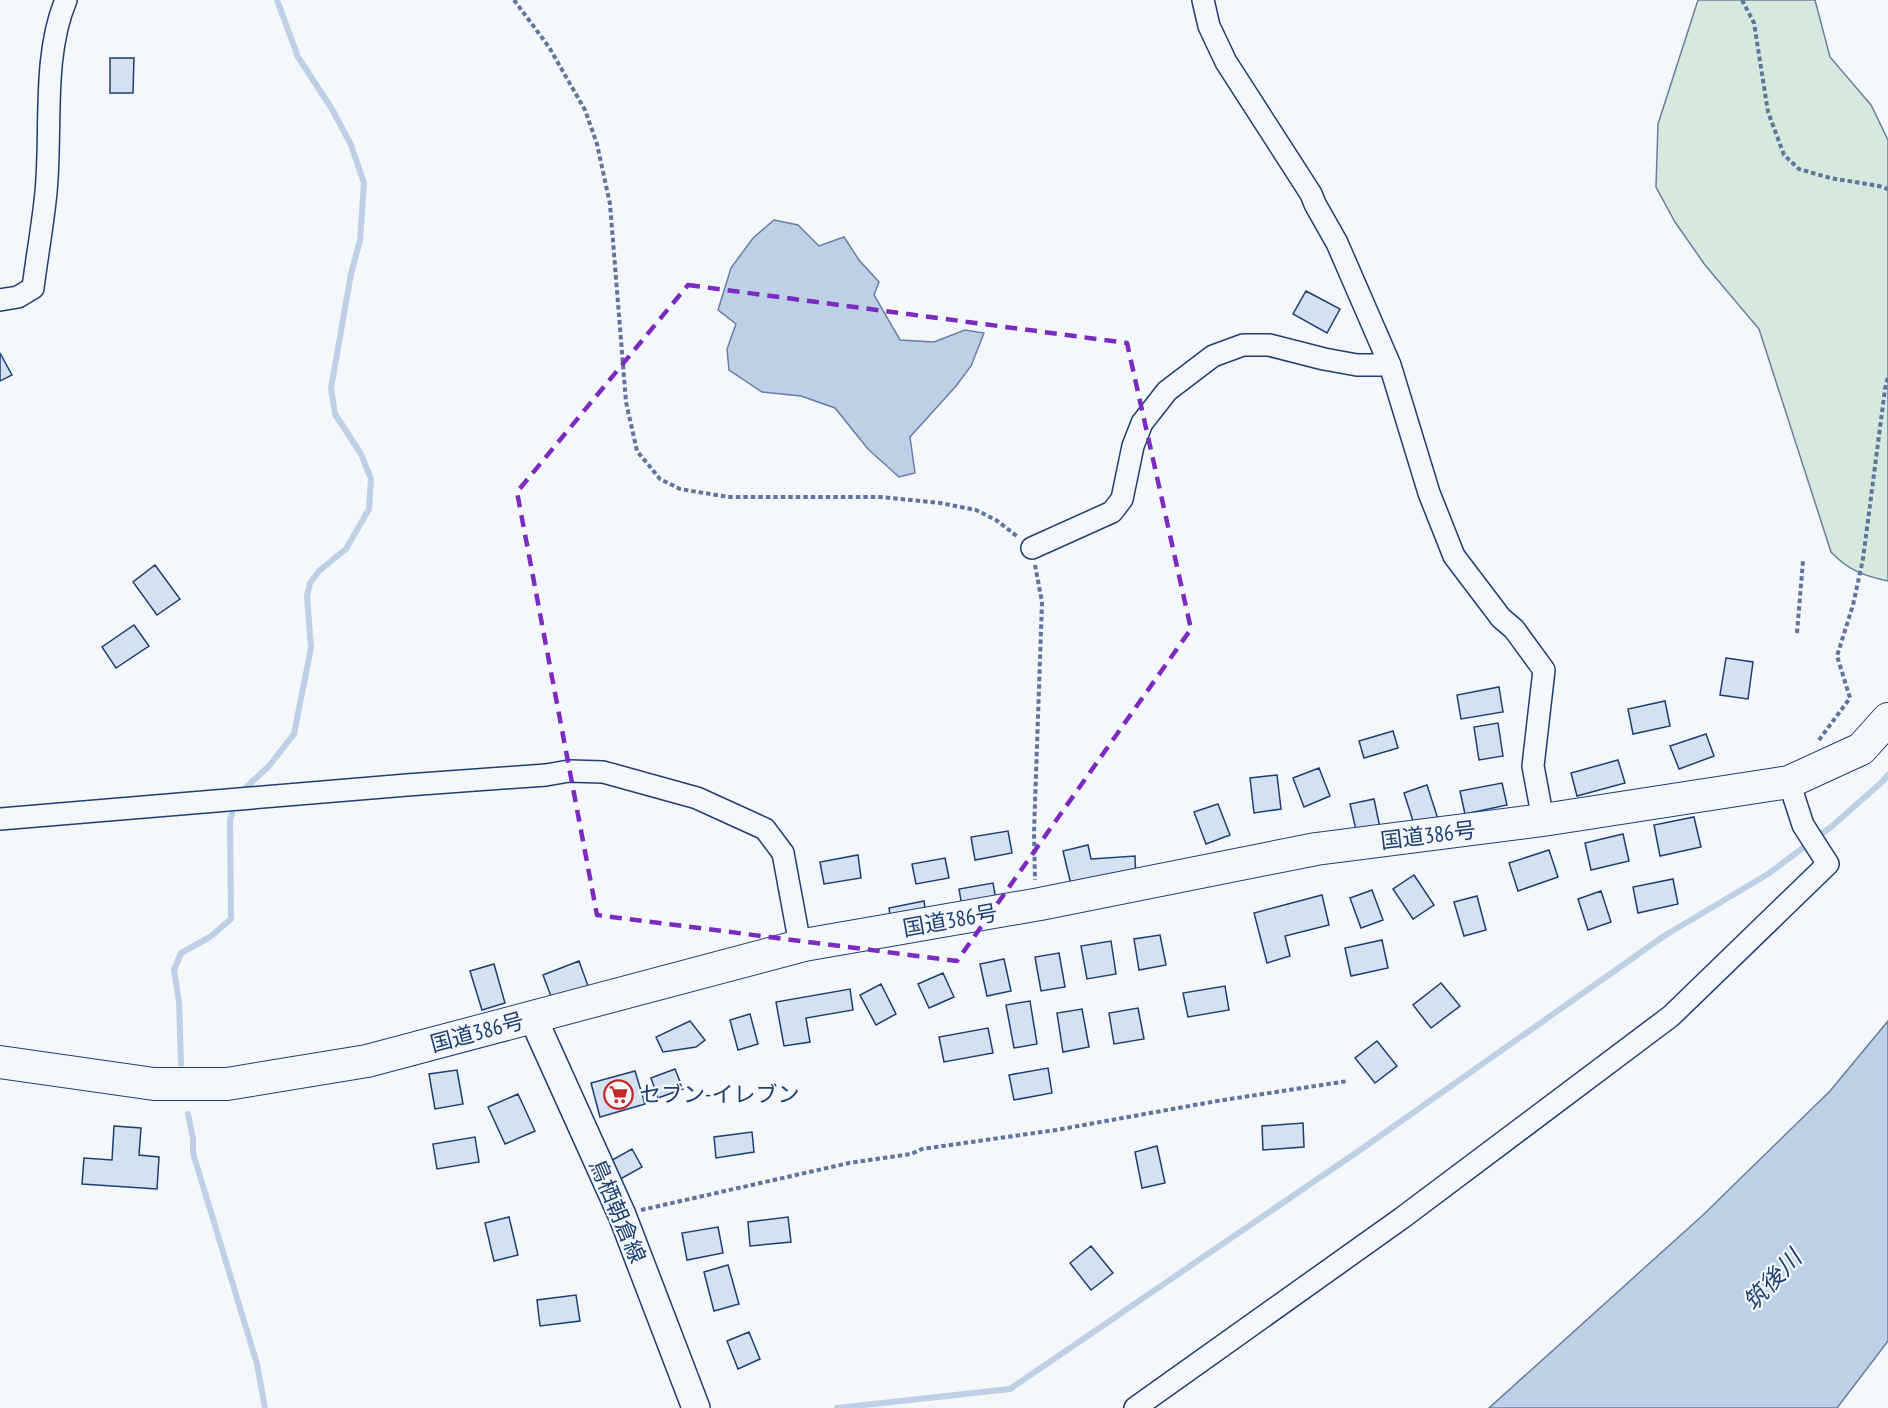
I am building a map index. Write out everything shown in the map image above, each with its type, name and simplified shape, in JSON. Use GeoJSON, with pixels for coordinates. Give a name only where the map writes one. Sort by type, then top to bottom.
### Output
{"type":"FeatureCollection","features":[{"type":"Feature","properties":{"kind":"highway","name":"国道386号"},"geometry":{"type":"LineString","coordinates":[[0,1062],[154,1084],[227,1084],[368,1061],[804,945],[1040,904],[1316,849],[1543,820],[1789,782],[1861,748],[1888,719]]}},
{"type":"Feature","properties":{"kind":"main road","name":"鳥栖朝倉線"},"geometry":{"type":"LineString","coordinates":[[533,1018],[621,1215],[696,1408]]}},
{"type":"Feature","properties":{"kind":"street"},"geometry":{"type":"LineString","coordinates":[[0,300],[18,297],[33,288],[46,192],[52,65],[59,18],[66,0]]}},
{"type":"Feature","properties":{"kind":"street"},"geometry":{"type":"LineString","coordinates":[[1203,0],[1209,26],[1226,62],[1311,194],[1338,243],[1390,365],[1429,493],[1455,556],[1501,618],[1514,629],[1544,669],[1533,766],[1543,820]]}},
{"type":"Feature","properties":{"kind":"street"},"geometry":{"type":"LineString","coordinates":[[1032,548],[1112,512],[1122,500],[1133,446],[1142,423],[1167,391],[1213,356],[1243,345],[1269,345],[1357,365],[1390,365]]}},
{"type":"Feature","properties":{"kind":"street"},"geometry":{"type":"LineString","coordinates":[[0,819],[407,785],[546,776],[569,771],[603,772],[697,798],[765,829],[783,853],[798,934],[804,945]]}},
{"type":"Feature","properties":{"kind":"street"},"geometry":{"type":"LineString","coordinates":[[1135,1408],[1402,1218],[1671,1016],[1828,864],[1803,825],[1789,782]]}},
{"type":"Feature","properties":{"kind":"path"},"geometry":{"type":"LineString","coordinates":[[514,0],[549,47],[575,92],[585,110],[597,144],[610,204],[626,402],[637,451],[660,479],[680,489],[728,497],[880,497],[940,503],[976,510],[996,520],[1032,548],[1042,602],[1034,832],[1036,890],[1040,904]]}},
{"type":"Feature","properties":{"kind":"path"},"geometry":{"type":"LineString","coordinates":[[1742,0],[1754,23],[1768,112],[1784,155],[1799,169],[1830,178],[1888,189]]}},
{"type":"Feature","properties":{"kind":"path"},"geometry":{"type":"LineString","coordinates":[[1818,742],[1850,698],[1837,656],[1853,605],[1863,560],[1888,376]]}},
{"type":"Feature","properties":{"kind":"path"},"geometry":{"type":"LineString","coordinates":[[1797,633],[1803,561]]}},
{"type":"Feature","properties":{"kind":"path"},"geometry":{"type":"LineString","coordinates":[[621,1215],[849,1163],[910,1154],[922,1149],[1056,1130],[1217,1101],[1348,1081]]}},
{"type":"Feature","properties":{"kind":"highlighted area"},"geometry":{"type":"Polygon","coordinates":[[[688,285],[1127,343],[1191,629],[957,961],[597,915],[517,492],[688,285]]]}},
{"type":"Feature","properties":{"kind":"shaded area"},"geometry":{"type":"Polygon","coordinates":[[[1698,0],[1815,0],[1830,57],[1871,105],[1888,140],[1888,581],[1857,571],[1831,552],[1759,329],[1705,265],[1675,222],[1656,187],[1658,124],[1698,0]]]}},
{"type":"Feature","properties":{"kind":"water"},"geometry":{"type":"Polygon","coordinates":[[[774,220],[798,225],[819,246],[844,237],[859,260],[879,282],[874,295],[900,340],[934,342],[965,330],[984,333],[971,366],[910,437],[915,473],[899,477],[868,449],[835,408],[801,396],[762,392],[729,370],[727,349],[736,324],[718,310],[731,268],[753,238],[774,220]]]}},
{"type":"Feature","properties":{"kind":"water","name":"筑後川"},"geometry":{"type":"Polygon","coordinates":[[[1888,1021],[1888,1341],[1837,1408],[1489,1408],[1703,1215],[1830,1091],[1888,1021]]]}},
{"type":"Feature","properties":{"kind":"building"},"geometry":{"type":"Polygon","coordinates":[[[110,58],[134,58],[133,93],[110,93],[110,58]]]}},
{"type":"Feature","properties":{"kind":"building"},"geometry":{"type":"Polygon","coordinates":[[[1306,291],[1340,309],[1327,333],[1293,314],[1306,291]]]}},
{"type":"Feature","properties":{"kind":"building"},"geometry":{"type":"Polygon","coordinates":[[[0,353],[12,375],[0,381],[0,353]]]}},
{"type":"Feature","properties":{"kind":"building"},"geometry":{"type":"Polygon","coordinates":[[[155,565],[180,599],[157,615],[133,582],[155,565]]]}},
{"type":"Feature","properties":{"kind":"building"},"geometry":{"type":"Polygon","coordinates":[[[134,625],[149,646],[116,668],[102,647],[134,625]]]}},
{"type":"Feature","properties":{"kind":"building"},"geometry":{"type":"Polygon","coordinates":[[[1726,658],[1753,662],[1748,699],[1720,695],[1726,658]]]}},
{"type":"Feature","properties":{"kind":"building"},"geometry":{"type":"Polygon","coordinates":[[[1499,687],[1503,712],[1461,719],[1457,695],[1499,687]]]}},
{"type":"Feature","properties":{"kind":"building"},"geometry":{"type":"Polygon","coordinates":[[[1665,701],[1670,726],[1633,734],[1628,709],[1665,701]]]}},
{"type":"Feature","properties":{"kind":"building"},"geometry":{"type":"Polygon","coordinates":[[[1498,723],[1503,756],[1479,760],[1474,727],[1498,723]]]}},
{"type":"Feature","properties":{"kind":"building"},"geometry":{"type":"Polygon","coordinates":[[[1393,731],[1398,748],[1364,758],[1359,741],[1393,731]]]}},
{"type":"Feature","properties":{"kind":"building"},"geometry":{"type":"Polygon","coordinates":[[[1706,734],[1714,756],[1679,769],[1670,746],[1706,734]]]}},
{"type":"Feature","properties":{"kind":"building"},"geometry":{"type":"Polygon","coordinates":[[[1618,760],[1625,783],[1577,796],[1571,773],[1618,760]]]}},
{"type":"Feature","properties":{"kind":"building"},"geometry":{"type":"Polygon","coordinates":[[[1319,768],[1330,796],[1304,807],[1293,778],[1319,768]]]}},
{"type":"Feature","properties":{"kind":"building"},"geometry":{"type":"Polygon","coordinates":[[[1277,775],[1281,809],[1254,813],[1250,778],[1277,775]]]}},
{"type":"Feature","properties":{"kind":"building"},"geometry":{"type":"Polygon","coordinates":[[[1502,783],[1507,805],[1465,814],[1460,791],[1502,783]]]}},
{"type":"Feature","properties":{"kind":"building"},"geometry":{"type":"Polygon","coordinates":[[[1427,785],[1438,819],[1415,827],[1404,793],[1427,785]]]}},
{"type":"Feature","properties":{"kind":"building"},"geometry":{"type":"Polygon","coordinates":[[[1374,799],[1380,828],[1357,834],[1350,804],[1374,799]]]}},
{"type":"Feature","properties":{"kind":"building"},"geometry":{"type":"Polygon","coordinates":[[[1218,804],[1230,835],[1206,844],[1194,812],[1218,804]]]}},
{"type":"Feature","properties":{"kind":"building"},"geometry":{"type":"Polygon","coordinates":[[[1694,817],[1701,847],[1660,856],[1654,825],[1694,817]]]}},
{"type":"Feature","properties":{"kind":"building"},"geometry":{"type":"Polygon","coordinates":[[[1008,831],[1012,853],[975,860],[971,837],[1008,831]]]}},
{"type":"Feature","properties":{"kind":"building"},"geometry":{"type":"Polygon","coordinates":[[[1623,834],[1629,861],[1591,870],[1585,843],[1623,834]]]}},
{"type":"Feature","properties":{"kind":"building"},"geometry":{"type":"Polygon","coordinates":[[[1088,845],[1091,859],[1135,856],[1136,882],[1073,893],[1063,851],[1088,845]]]}},
{"type":"Feature","properties":{"kind":"building"},"geometry":{"type":"Polygon","coordinates":[[[1549,850],[1558,877],[1518,891],[1509,863],[1549,850]]]}},
{"type":"Feature","properties":{"kind":"building"},"geometry":{"type":"Polygon","coordinates":[[[858,855],[861,878],[824,884],[820,862],[858,855]]]}},
{"type":"Feature","properties":{"kind":"building"},"geometry":{"type":"Polygon","coordinates":[[[945,858],[949,878],[916,884],[912,864],[945,858]]]}},
{"type":"Feature","properties":{"kind":"building"},"geometry":{"type":"Polygon","coordinates":[[[1414,875],[1434,905],[1413,919],[1393,889],[1414,875]]]}},
{"type":"Feature","properties":{"kind":"building"},"geometry":{"type":"Polygon","coordinates":[[[1673,879],[1678,904],[1638,913],[1633,887],[1673,879]]]}},
{"type":"Feature","properties":{"kind":"building"},"geometry":{"type":"Polygon","coordinates":[[[993,883],[997,906],[963,912],[959,889],[993,883]]]}},
{"type":"Feature","properties":{"kind":"building"},"geometry":{"type":"Polygon","coordinates":[[[1372,890],[1383,920],[1361,928],[1350,898],[1372,890]]]}},
{"type":"Feature","properties":{"kind":"building"},"geometry":{"type":"Polygon","coordinates":[[[1601,891],[1611,922],[1588,930],[1578,899],[1601,891]]]}},
{"type":"Feature","properties":{"kind":"building"},"geometry":{"type":"Polygon","coordinates":[[[1322,895],[1329,925],[1285,936],[1290,956],[1267,963],[1254,913],[1322,895]]]}},
{"type":"Feature","properties":{"kind":"building"},"geometry":{"type":"Polygon","coordinates":[[[1477,896],[1486,930],[1464,936],[1454,902],[1477,896]]]}},
{"type":"Feature","properties":{"kind":"building"},"geometry":{"type":"Polygon","coordinates":[[[924,901],[927,921],[892,928],[889,908],[924,901]]]}},
{"type":"Feature","properties":{"kind":"building"},"geometry":{"type":"Polygon","coordinates":[[[1160,935],[1166,965],[1139,970],[1134,939],[1160,935]]]}},
{"type":"Feature","properties":{"kind":"building"},"geometry":{"type":"Polygon","coordinates":[[[1382,940],[1388,968],[1351,976],[1345,948],[1382,940]]]}},
{"type":"Feature","properties":{"kind":"building"},"geometry":{"type":"Polygon","coordinates":[[[1111,941],[1116,974],[1087,979],[1081,946],[1111,941]]]}},
{"type":"Feature","properties":{"kind":"building"},"geometry":{"type":"Polygon","coordinates":[[[1059,953],[1065,987],[1041,991],[1035,957],[1059,953]]]}},
{"type":"Feature","properties":{"kind":"building"},"geometry":{"type":"Polygon","coordinates":[[[1004,959],[1011,991],[987,996],[980,964],[1004,959]]]}},
{"type":"Feature","properties":{"kind":"building"},"geometry":{"type":"Polygon","coordinates":[[[579,961],[588,986],[552,999],[543,975],[579,961]]]}},
{"type":"Feature","properties":{"kind":"building"},"geometry":{"type":"Polygon","coordinates":[[[494,964],[505,1003],[482,1010],[470,971],[494,964]]]}},
{"type":"Feature","properties":{"kind":"building"},"geometry":{"type":"Polygon","coordinates":[[[943,973],[954,997],[929,1008],[918,984],[943,973]]]}},
{"type":"Feature","properties":{"kind":"building"},"geometry":{"type":"Polygon","coordinates":[[[1441,983],[1460,1006],[1431,1028],[1413,1005],[1441,983]]]}},
{"type":"Feature","properties":{"kind":"building"},"geometry":{"type":"Polygon","coordinates":[[[881,984],[896,1014],[876,1025],[860,995],[881,984]]]}},
{"type":"Feature","properties":{"kind":"building"},"geometry":{"type":"Polygon","coordinates":[[[1225,986],[1229,1010],[1188,1017],[1183,993],[1225,986]]]}},
{"type":"Feature","properties":{"kind":"building"},"geometry":{"type":"Polygon","coordinates":[[[850,989],[853,1010],[806,1018],[810,1042],[784,1046],[776,1002],[850,989]]]}},
{"type":"Feature","properties":{"kind":"building"},"geometry":{"type":"Polygon","coordinates":[[[1030,1001],[1037,1044],[1014,1048],[1006,1005],[1030,1001]]]}},
{"type":"Feature","properties":{"kind":"building"},"geometry":{"type":"Polygon","coordinates":[[[1138,1008],[1144,1039],[1114,1044],[1109,1013],[1138,1008]]]}},
{"type":"Feature","properties":{"kind":"building"},"geometry":{"type":"Polygon","coordinates":[[[1082,1009],[1089,1047],[1063,1052],[1057,1013],[1082,1009]]]}},
{"type":"Feature","properties":{"kind":"building"},"geometry":{"type":"Polygon","coordinates":[[[750,1014],[758,1044],[738,1050],[730,1020],[750,1014]]]}},
{"type":"Feature","properties":{"kind":"building"},"geometry":{"type":"Polygon","coordinates":[[[690,1021],[705,1040],[696,1047],[663,1052],[656,1037],[690,1021]]]}},
{"type":"Feature","properties":{"kind":"building"},"geometry":{"type":"Polygon","coordinates":[[[988,1028],[993,1053],[944,1062],[939,1037],[988,1028]]]}},
{"type":"Feature","properties":{"kind":"building"},"geometry":{"type":"Polygon","coordinates":[[[1377,1041],[1397,1066],[1375,1083],[1355,1058],[1377,1041]]]}},
{"type":"Feature","properties":{"kind":"building"},"geometry":{"type":"Polygon","coordinates":[[[1048,1068],[1052,1093],[1014,1100],[1009,1075],[1048,1068]]]}},
{"type":"Feature","properties":{"kind":"building"},"geometry":{"type":"Polygon","coordinates":[[[675,1069],[683,1089],[658,1098],[651,1078],[675,1069]]]}},
{"type":"Feature","properties":{"kind":"building"},"geometry":{"type":"Polygon","coordinates":[[[457,1070],[463,1104],[435,1109],[429,1074],[457,1070]]]}},
{"type":"Feature","properties":{"kind":"building","name":"セブン-イレブン"},"geometry":{"type":"Polygon","coordinates":[[[635,1071],[645,1104],[600,1117],[591,1083],[635,1071]]]}},
{"type":"Feature","properties":{"kind":"building"},"geometry":{"type":"Polygon","coordinates":[[[518,1094],[535,1131],[505,1144],[488,1107],[518,1094]]]}},
{"type":"Feature","properties":{"kind":"building"},"geometry":{"type":"Polygon","coordinates":[[[1303,1123],[1304,1147],[1263,1150],[1262,1126],[1303,1123]]]}},
{"type":"Feature","properties":{"kind":"building"},"geometry":{"type":"Polygon","coordinates":[[[114,1126],[141,1128],[139,1155],[159,1157],[157,1189],[82,1184],[84,1158],[112,1160],[114,1126]]]}},
{"type":"Feature","properties":{"kind":"building"},"geometry":{"type":"Polygon","coordinates":[[[752,1132],[754,1152],[716,1158],[714,1137],[752,1132]]]}},
{"type":"Feature","properties":{"kind":"building"},"geometry":{"type":"Polygon","coordinates":[[[475,1137],[479,1162],[437,1169],[433,1144],[475,1137]]]}},
{"type":"Feature","properties":{"kind":"building"},"geometry":{"type":"Polygon","coordinates":[[[1157,1146],[1165,1183],[1142,1188],[1135,1152],[1157,1146]]]}},
{"type":"Feature","properties":{"kind":"building"},"geometry":{"type":"Polygon","coordinates":[[[632,1149],[642,1167],[615,1182],[605,1164],[632,1149]]]}},
{"type":"Feature","properties":{"kind":"building"},"geometry":{"type":"Polygon","coordinates":[[[509,1217],[518,1255],[494,1261],[485,1223],[509,1217]]]}},
{"type":"Feature","properties":{"kind":"building"},"geometry":{"type":"Polygon","coordinates":[[[788,1217],[791,1242],[750,1246],[748,1222],[788,1217]]]}},
{"type":"Feature","properties":{"kind":"building"},"geometry":{"type":"Polygon","coordinates":[[[718,1227],[723,1253],[687,1260],[682,1233],[718,1227]]]}},
{"type":"Feature","properties":{"kind":"building"},"geometry":{"type":"Polygon","coordinates":[[[1091,1246],[1113,1273],[1091,1290],[1070,1263],[1091,1246]]]}},
{"type":"Feature","properties":{"kind":"building"},"geometry":{"type":"Polygon","coordinates":[[[728,1265],[739,1304],[714,1311],[704,1272],[728,1265]]]}},
{"type":"Feature","properties":{"kind":"building"},"geometry":{"type":"Polygon","coordinates":[[[576,1295],[580,1321],[540,1326],[537,1300],[576,1295]]]}},
{"type":"Feature","properties":{"kind":"building"},"geometry":{"type":"Polygon","coordinates":[[[749,1332],[760,1359],[738,1369],[727,1341],[749,1332]]]}},
{"type":"Feature","properties":{"kind":"waterway"},"geometry":{"type":"LineString","coordinates":[[240,793],[269,766],[294,734],[311,648],[307,596],[310,583],[319,571],[346,549],[369,509],[371,479],[361,454],[335,414],[331,388],[351,274],[360,240],[364,183],[351,145],[332,109],[298,57],[277,0]]}},
{"type":"Feature","properties":{"kind":"waterway"},"geometry":{"type":"LineString","coordinates":[[837,1408],[1010,1389],[1363,1148],[1664,936],[1768,874],[1831,827],[1888,775]]}},
{"type":"Feature","properties":{"kind":"waterway"},"geometry":{"type":"LineString","coordinates":[[181,1064],[179,1002],[174,970],[181,953],[210,937],[231,919],[230,820],[232,814]]}},
{"type":"Feature","properties":{"kind":"waterway"},"geometry":{"type":"LineString","coordinates":[[188,1114],[193,1153],[257,1364],[265,1408]]}},
{"type":"Feature","properties":{"kind":"place","name":"セブン-イレブン"},"geometry":{"type":"Point","coordinates":[618,1094]}}]}
